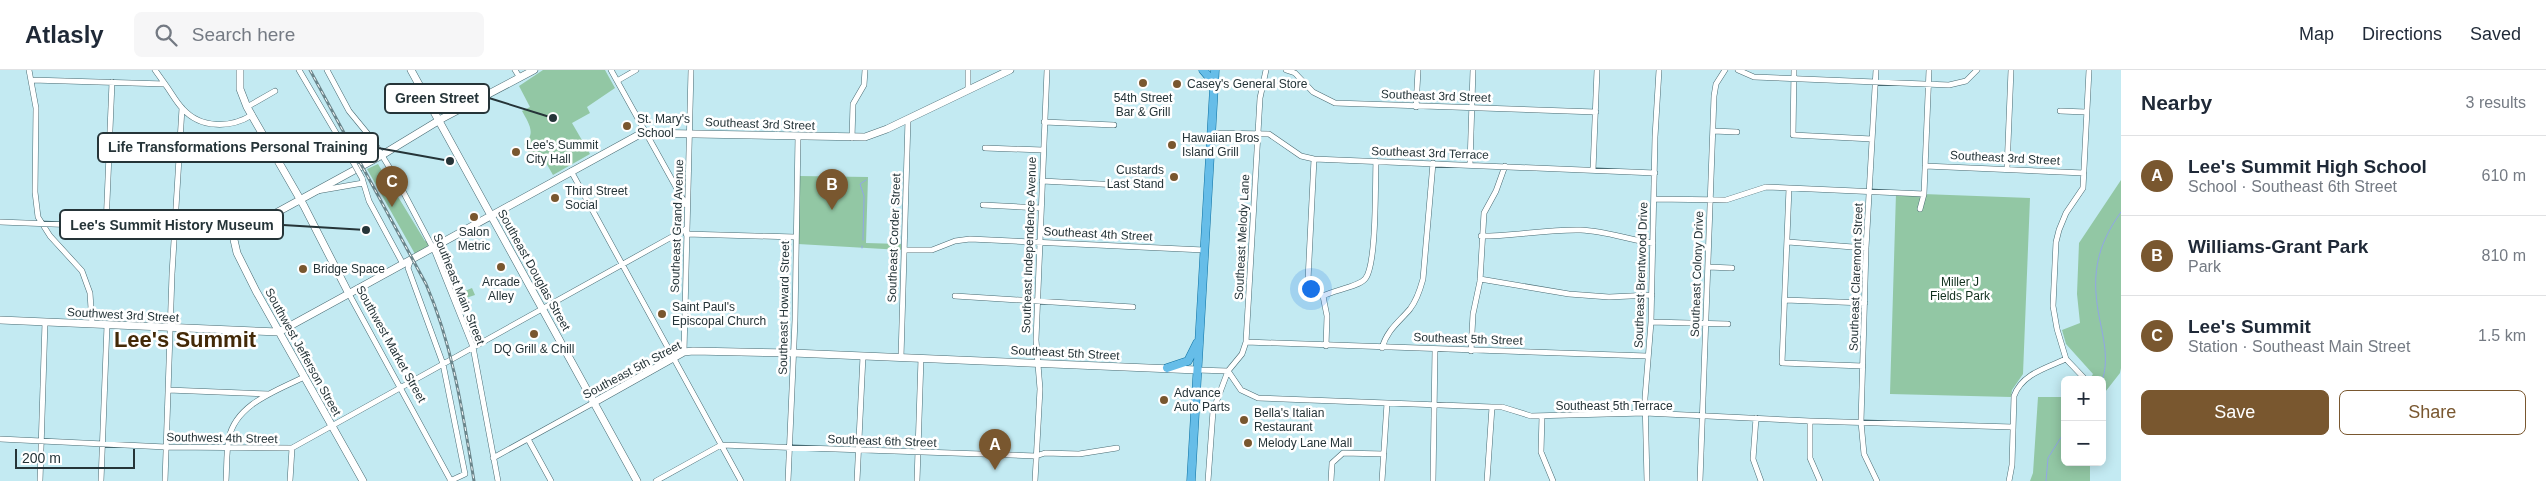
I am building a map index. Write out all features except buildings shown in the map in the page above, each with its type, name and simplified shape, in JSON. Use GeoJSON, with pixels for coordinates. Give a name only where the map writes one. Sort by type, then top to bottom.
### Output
{"type":"FeatureCollection","features":[{"type":"Feature","properties":{"kind":"main road"},"geometry":{"type":"LineString","coordinates":[[1203,70],[1214,83]]}},
{"type":"Feature","properties":{"kind":"main road"},"geometry":{"type":"LineString","coordinates":[[1191,481],[1215,70]]}},
{"type":"Feature","properties":{"kind":"main road"},"geometry":{"type":"LineString","coordinates":[[1167,368],[1188,361],[1199,339]]}},
{"type":"Feature","properties":{"kind":"street"},"geometry":{"type":"LineString","coordinates":[[29,70],[36,108],[35,202],[42,224],[50,236],[82,271],[90,293],[92,324]]}},
{"type":"Feature","properties":{"kind":"street"},"geometry":{"type":"LineString","coordinates":[[155,70],[182,108],[195,117],[216,125],[233,125],[252,115]]}},
{"type":"Feature","properties":{"kind":"street","name":"Southwest Market Street"},"geometry":{"type":"LineString","coordinates":[[240,70],[240,89],[247,107],[402,388],[451,481]]}},
{"type":"Feature","properties":{"kind":"street","name":"Southeast Main Street"},"geometry":{"type":"LineString","coordinates":[[327,70],[353,117],[368,134],[382,156],[433,248],[473,347],[498,481]]}},
{"type":"Feature","properties":{"kind":"street","name":"Southeast Douglas Street"},"geometry":{"type":"LineString","coordinates":[[411,70],[637,481]]}},
{"type":"Feature","properties":{"kind":"street"},"geometry":{"type":"LineString","coordinates":[[515,70],[520,78]]}},
{"type":"Feature","properties":{"kind":"street"},"geometry":{"type":"LineString","coordinates":[[0,222],[232,231],[263,220],[382,156],[439,121],[534,70]]}},
{"type":"Feature","properties":{"kind":"street"},"geometry":{"type":"LineString","coordinates":[[611,70],[687,206]]}},
{"type":"Feature","properties":{"kind":"street"},"geometry":{"type":"LineString","coordinates":[[617,81],[636,70]]}},
{"type":"Feature","properties":{"kind":"street","name":"Southeast Grand Avenue"},"geometry":{"type":"LineString","coordinates":[[684,352],[691,70]]}},
{"type":"Feature","properties":{"kind":"street"},"geometry":{"type":"LineString","coordinates":[[852,138],[854,104],[864,85],[865,70]]}},
{"type":"Feature","properties":{"kind":"street"},"geometry":{"type":"LineString","coordinates":[[968,70],[968,90]]}},
{"type":"Feature","properties":{"kind":"street","name":"Southeast 3rd Street"},"geometry":{"type":"LineString","coordinates":[[433,248],[645,132],[852,138],[876,134],[1010,70]]}},
{"type":"Feature","properties":{"kind":"street","name":"Southeast Independence Avenue"},"geometry":{"type":"LineString","coordinates":[[1035,481],[1040,389],[1037,363],[1039,242],[1047,70]]}},
{"type":"Feature","properties":{"kind":"street","name":"Southeast Melody Lane"},"geometry":{"type":"LineString","coordinates":[[1246,342],[1260,98],[1266,70]]}},
{"type":"Feature","properties":{"kind":"street","name":"Southeast 3rd Street"},"geometry":{"type":"LineString","coordinates":[[1286,70],[1295,73],[1313,92],[1335,103],[1596,112]]}},
{"type":"Feature","properties":{"kind":"street"},"geometry":{"type":"LineString","coordinates":[[1416,107],[1418,70]]}},
{"type":"Feature","properties":{"kind":"street"},"geometry":{"type":"LineString","coordinates":[[1470,164],[1473,70]]}},
{"type":"Feature","properties":{"kind":"street"},"geometry":{"type":"LineString","coordinates":[[1593,170],[1598,70]]}},
{"type":"Feature","properties":{"kind":"street","name":"Southeast Brentwood Drive"},"geometry":{"type":"LineString","coordinates":[[1647,481],[1645,413],[1647,356],[1651,322],[1659,70]]}},
{"type":"Feature","properties":{"kind":"street","name":"Southeast Colony Drive"},"geometry":{"type":"LineString","coordinates":[[1700,481],[1714,90],[1725,70]]}},
{"type":"Feature","properties":{"kind":"street"},"geometry":{"type":"LineString","coordinates":[[1738,70],[1754,77],[1954,85],[1966,81],[1977,70]]}},
{"type":"Feature","properties":{"kind":"street"},"geometry":{"type":"LineString","coordinates":[[1794,70],[1793,135],[1872,139]]}},
{"type":"Feature","properties":{"kind":"street","name":"Southeast Claremont Street"},"geometry":{"type":"LineString","coordinates":[[1876,70],[1866,248],[1861,422],[1864,454],[1877,481]]}},
{"type":"Feature","properties":{"kind":"street"},"geometry":{"type":"LineString","coordinates":[[1920,209],[1924,194],[1929,70]]}},
{"type":"Feature","properties":{"kind":"street"},"geometry":{"type":"LineString","coordinates":[[2007,170],[2011,70]]}},
{"type":"Feature","properties":{"kind":"street"},"geometry":{"type":"LineString","coordinates":[[2082,376],[2066,358],[2057,329],[2053,306],[2056,242],[2066,212],[2083,188],[2089,70]]}},
{"type":"Feature","properties":{"kind":"street"},"geometry":{"type":"LineString","coordinates":[[300,73],[363,181],[369,201],[403,266],[443,364],[465,474],[451,481]]}},
{"type":"Feature","properties":{"kind":"street"},"geometry":{"type":"LineString","coordinates":[[32,80],[165,84]]}},
{"type":"Feature","properties":{"kind":"street"},"geometry":{"type":"LineString","coordinates":[[106,226],[112,82]]}},
{"type":"Feature","properties":{"kind":"street"},"geometry":{"type":"LineString","coordinates":[[247,107],[275,91]]}},
{"type":"Feature","properties":{"kind":"street"},"geometry":{"type":"LineString","coordinates":[[165,481],[170,328],[182,108]]}},
{"type":"Feature","properties":{"kind":"street"},"geometry":{"type":"LineString","coordinates":[[2060,111],[2086,112]]}},
{"type":"Feature","properties":{"kind":"street","name":"Southeast Corder Street"},"geometry":{"type":"LineString","coordinates":[[900,357],[908,119]]}},
{"type":"Feature","properties":{"kind":"street"},"geometry":{"type":"LineString","coordinates":[[1044,122],[1114,124]]}},
{"type":"Feature","properties":{"kind":"street"},"geometry":{"type":"LineString","coordinates":[[1712,131],[1736,132]]}},
{"type":"Feature","properties":{"kind":"street","name":"Southeast 3rd Terrace"},"geometry":{"type":"LineString","coordinates":[[1211,133],[1258,133],[1274,136],[1301,156],[1314,159],[1655,173]]}},
{"type":"Feature","properties":{"kind":"street","name":"Southeast Howard Street"},"geometry":{"type":"LineString","coordinates":[[788,481],[798,136]]}},
{"type":"Feature","properties":{"kind":"street"},"geometry":{"type":"LineString","coordinates":[[985,148],[1042,150]]}},
{"type":"Feature","properties":{"kind":"street"},"geometry":{"type":"LineString","coordinates":[[1314,159],[1309,286],[1323,296],[1327,316],[1326,346]]}},
{"type":"Feature","properties":{"kind":"street"},"geometry":{"type":"LineString","coordinates":[[1323,296],[1340,288],[1356,285],[1365,280],[1369,273],[1372,253],[1376,161]]}},
{"type":"Feature","properties":{"kind":"street"},"geometry":{"type":"LineString","coordinates":[[1382,348],[1385,338],[1392,327],[1418,297],[1423,279],[1432,163]]}},
{"type":"Feature","properties":{"kind":"street"},"geometry":{"type":"LineString","coordinates":[[1471,350],[1473,314],[1480,279],[1481,236],[1484,213],[1496,191],[1505,166]]}},
{"type":"Feature","properties":{"kind":"street","name":"Southeast 3rd Street"},"geometry":{"type":"LineString","coordinates":[[1925,166],[2084,173]]}},
{"type":"Feature","properties":{"kind":"street"},"geometry":{"type":"LineString","coordinates":[[571,171],[741,481]]}},
{"type":"Feature","properties":{"kind":"street"},"geometry":{"type":"LineString","coordinates":[[339,179],[340,184],[345,186]]}},
{"type":"Feature","properties":{"kind":"street"},"geometry":{"type":"LineString","coordinates":[[316,191],[324,192],[363,181]]}},
{"type":"Feature","properties":{"kind":"street"},"geometry":{"type":"LineString","coordinates":[[1042,181],[1119,185]]}},
{"type":"Feature","properties":{"kind":"street"},"geometry":{"type":"LineString","coordinates":[[1654,199],[1734,199],[1760,188],[1924,194]]}},
{"type":"Feature","properties":{"kind":"street"},"geometry":{"type":"LineString","coordinates":[[1789,188],[1782,363],[1863,366]]}},
{"type":"Feature","properties":{"kind":"street"},"geometry":{"type":"LineString","coordinates":[[983,205],[1040,208]]}},
{"type":"Feature","properties":{"kind":"street"},"geometry":{"type":"LineString","coordinates":[[1481,236],[1584,230],[1628,240],[1653,243]]}},
{"type":"Feature","properties":{"kind":"street","name":"Southwest Jefferson Street"},"geometry":{"type":"LineString","coordinates":[[232,231],[237,253],[363,481]]}},
{"type":"Feature","properties":{"kind":"street"},"geometry":{"type":"LineString","coordinates":[[473,347],[686,232],[795,237]]}},
{"type":"Feature","properties":{"kind":"street","name":"Southeast 4th Street"},"geometry":{"type":"LineString","coordinates":[[904,250],[932,250],[955,241],[970,239],[1204,250]]}},
{"type":"Feature","properties":{"kind":"street"},"geometry":{"type":"LineString","coordinates":[[1788,242],[1866,248]]}},
{"type":"Feature","properties":{"kind":"street"},"geometry":{"type":"LineString","coordinates":[[279,332],[433,248]]}},
{"type":"Feature","properties":{"kind":"street"},"geometry":{"type":"LineString","coordinates":[[1708,267],[1732,268]]}},
{"type":"Feature","properties":{"kind":"street"},"geometry":{"type":"LineString","coordinates":[[1480,279],[1569,294],[1609,296],[1652,295]]}},
{"type":"Feature","properties":{"kind":"street"},"geometry":{"type":"LineString","coordinates":[[955,296],[1133,307]]}},
{"type":"Feature","properties":{"kind":"street"},"geometry":{"type":"LineString","coordinates":[[1785,300],[1864,303]]}},
{"type":"Feature","properties":{"kind":"street","name":"Southwest 3rd Street"},"geometry":{"type":"LineString","coordinates":[[0,320],[279,332]]}},
{"type":"Feature","properties":{"kind":"street"},"geometry":{"type":"LineString","coordinates":[[40,481],[45,322]]}},
{"type":"Feature","properties":{"kind":"street"},"geometry":{"type":"LineString","coordinates":[[1651,322],[1728,324]]}},
{"type":"Feature","properties":{"kind":"street"},"geometry":{"type":"LineString","coordinates":[[101,481],[107,325]]}},
{"type":"Feature","properties":{"kind":"street"},"geometry":{"type":"LineString","coordinates":[[1208,481],[1212,415],[1228,371],[1242,354],[1246,342]]}},
{"type":"Feature","properties":{"kind":"street","name":"Southeast 5th Street"},"geometry":{"type":"LineString","coordinates":[[1246,342],[1647,356]]}},
{"type":"Feature","properties":{"kind":"street","name":"Southwest 4th Street"},"geometry":{"type":"LineString","coordinates":[[0,439],[166,447],[292,448],[473,347]]}},
{"type":"Feature","properties":{"kind":"street","name":"Southeast 5th Street"},"geometry":{"type":"LineString","coordinates":[[493,458],[684,352],[701,350],[793,353],[1228,371]]}},
{"type":"Feature","properties":{"kind":"street"},"geometry":{"type":"LineString","coordinates":[[1434,350],[1434,481]]}},
{"type":"Feature","properties":{"kind":"street"},"geometry":{"type":"LineString","coordinates":[[857,481],[864,356]]}},
{"type":"Feature","properties":{"kind":"street"},"geometry":{"type":"LineString","coordinates":[[917,481],[921,358]]}},
{"type":"Feature","properties":{"kind":"street"},"geometry":{"type":"LineString","coordinates":[[2008,481],[2012,465],[2014,396],[2022,382],[2066,358]]}},
{"type":"Feature","properties":{"kind":"street","name":"Southeast 5th Terrace"},"geometry":{"type":"LineString","coordinates":[[1228,371],[1241,390],[1258,398],[1502,407],[1531,416],[1645,413],[1810,421],[2013,427]]}},
{"type":"Feature","properties":{"kind":"street"},"geometry":{"type":"LineString","coordinates":[[226,481],[231,431],[239,417],[251,405],[304,377]]}},
{"type":"Feature","properties":{"kind":"street"},"geometry":{"type":"LineString","coordinates":[[168,390],[269,394]]}},
{"type":"Feature","properties":{"kind":"street"},"geometry":{"type":"LineString","coordinates":[[1382,481],[1387,403]]}},
{"type":"Feature","properties":{"kind":"street"},"geometry":{"type":"LineString","coordinates":[[1487,481],[1492,407]]}},
{"type":"Feature","properties":{"kind":"street"},"geometry":{"type":"LineString","coordinates":[[1542,416],[1541,452],[1553,481]]}},
{"type":"Feature","properties":{"kind":"street"},"geometry":{"type":"LineString","coordinates":[[1756,418],[1753,460],[1761,481]]}},
{"type":"Feature","properties":{"kind":"street"},"geometry":{"type":"LineString","coordinates":[[1810,421],[1810,458],[1820,481]]}},
{"type":"Feature","properties":{"kind":"street"},"geometry":{"type":"LineString","coordinates":[[528,439],[551,481]]}},
{"type":"Feature","properties":{"kind":"street"},"geometry":{"type":"LineString","coordinates":[[656,481],[721,445]]}},
{"type":"Feature","properties":{"kind":"street","name":"Southeast 6th Street"},"geometry":{"type":"LineString","coordinates":[[721,445],[1036,456],[1045,453],[1079,454],[1117,448]]}},
{"type":"Feature","properties":{"kind":"street"},"geometry":{"type":"LineString","coordinates":[[290,481],[292,448]]}},
{"type":"Feature","properties":{"kind":"street"},"geometry":{"type":"LineString","coordinates":[[1331,481],[1332,463],[1343,453],[1384,454]]}},
{"type":"Feature","properties":{"kind":"green space"},"geometry":{"type":"Polygon","coordinates":[[[543,70],[605,70],[615,88],[587,107],[590,113],[572,123],[590,154],[553,175],[545,161],[536,166],[524,144],[531,132],[522,111],[530,107],[519,86],[543,70]]]}},
{"type":"Feature","properties":{"kind":"green space"},"geometry":{"type":"Polygon","coordinates":[[[378,164],[425,241],[428,241],[428,247],[415,254],[367,169],[378,164]]]}},
{"type":"Feature","properties":{"kind":"green space"},"geometry":{"type":"Polygon","coordinates":[[[799,176],[868,177],[866,243],[901,244],[901,250],[798,244],[799,176]]]}},
{"type":"Feature","properties":{"kind":"green space"},"geometry":{"type":"Polygon","coordinates":[[[2121,180],[2121,368],[2120,373],[2106,391],[2106,376],[2092,376],[2093,374],[2066,344],[2062,330],[2080,323],[2077,294],[2079,243],[2121,180]]]}},
{"type":"Feature","properties":{"kind":"green space","name":"Miller J Fields Park"},"geometry":{"type":"Polygon","coordinates":[[[1896,193],[2030,198],[2023,374],[2012,390],[2011,397],[1890,394],[1896,193]]]}},
{"type":"Feature","properties":{"kind":"green space"},"geometry":{"type":"Polygon","coordinates":[[[472,288],[475,295],[460,300],[458,294],[472,288]]]}},
{"type":"Feature","properties":{"kind":"green space"},"geometry":{"type":"Polygon","coordinates":[[[2038,397],[2061,397],[2061,466],[2090,466],[2090,481],[2030,481],[2033,473],[2038,397]]]}},
{"type":"Feature","properties":{"kind":"waterway"},"geometry":{"type":"LineString","coordinates":[[863,240],[864,196],[860,184],[866,180]]}},
{"type":"Feature","properties":{"kind":"waterway"},"geometry":{"type":"LineString","coordinates":[[2103,376],[2105,351],[2097,305],[2097,264],[2105,238],[2121,212]]}},
{"type":"Feature","properties":{"kind":"waterway"},"geometry":{"type":"LineString","coordinates":[[2046,481],[2048,458],[2061,437]]}},
{"type":"Feature","properties":{"kind":"railway"},"geometry":{"type":"LineString","coordinates":[[310,70],[426,284],[450,356],[474,481]]}},
{"type":"Feature","properties":{"kind":"place","name":"54th Street Bar & Grill"},"geometry":{"type":"Point","coordinates":[1143,83]}},
{"type":"Feature","properties":{"kind":"place","name":"Casey's General Store"},"geometry":{"type":"Point","coordinates":[1177,84]}},
{"type":"Feature","properties":{"kind":"place","name":"Green Street"},"geometry":{"type":"Point","coordinates":[553,118]}},
{"type":"Feature","properties":{"kind":"place","name":"St. Mary's School"},"geometry":{"type":"Point","coordinates":[627,126]}},
{"type":"Feature","properties":{"kind":"place","name":"Hawaiian Bros Island Grill"},"geometry":{"type":"Point","coordinates":[1172,145]}},
{"type":"Feature","properties":{"kind":"place","name":"Lee's Summit City Hall"},"geometry":{"type":"Point","coordinates":[516,152]}},
{"type":"Feature","properties":{"kind":"place","name":"Life Transformations Personal Training"},"geometry":{"type":"Point","coordinates":[450,161]}},
{"type":"Feature","properties":{"kind":"place","name":"Custards Last Stand"},"geometry":{"type":"Point","coordinates":[1174,177]}},
{"type":"Feature","properties":{"kind":"place","name":"Third Street Social"},"geometry":{"type":"Point","coordinates":[555,198]}},
{"type":"Feature","properties":{"kind":"place","name":"Lee's Summit"},"geometry":{"type":"Point","coordinates":[392,207]}},
{"type":"Feature","properties":{"kind":"place","name":"Williams-Grant Park"},"geometry":{"type":"Point","coordinates":[832,210]}},
{"type":"Feature","properties":{"kind":"place","name":"Salon Metric"},"geometry":{"type":"Point","coordinates":[474,217]}},
{"type":"Feature","properties":{"kind":"place","name":"Lee's Summit History Museum"},"geometry":{"type":"Point","coordinates":[366,230]}},
{"type":"Feature","properties":{"kind":"place","name":"Arcade Alley"},"geometry":{"type":"Point","coordinates":[501,267]}},
{"type":"Feature","properties":{"kind":"place","name":"Bridge Space"},"geometry":{"type":"Point","coordinates":[303,269]}},
{"type":"Feature","properties":{"kind":"place","name":"Saint Paul's Episcopal Church"},"geometry":{"type":"Point","coordinates":[662,314]}},
{"type":"Feature","properties":{"kind":"place","name":"DQ Grill & Chill"},"geometry":{"type":"Point","coordinates":[534,334]}},
{"type":"Feature","properties":{"kind":"place","name":"Advance Auto Parts"},"geometry":{"type":"Point","coordinates":[1164,400]}},
{"type":"Feature","properties":{"kind":"place","name":"Bella's Italian Restaurant"},"geometry":{"type":"Point","coordinates":[1244,420]}},
{"type":"Feature","properties":{"kind":"place","name":"Melody Lane Mall"},"geometry":{"type":"Point","coordinates":[1248,443]}},
{"type":"Feature","properties":{"kind":"place","name":"Lee's Summit High School"},"geometry":{"type":"Point","coordinates":[995,470]}},
{"type":"Feature","properties":{"kind":"district","name":"Lee's Summit"},"geometry":{"type":"Point","coordinates":[185,339]}}]}
